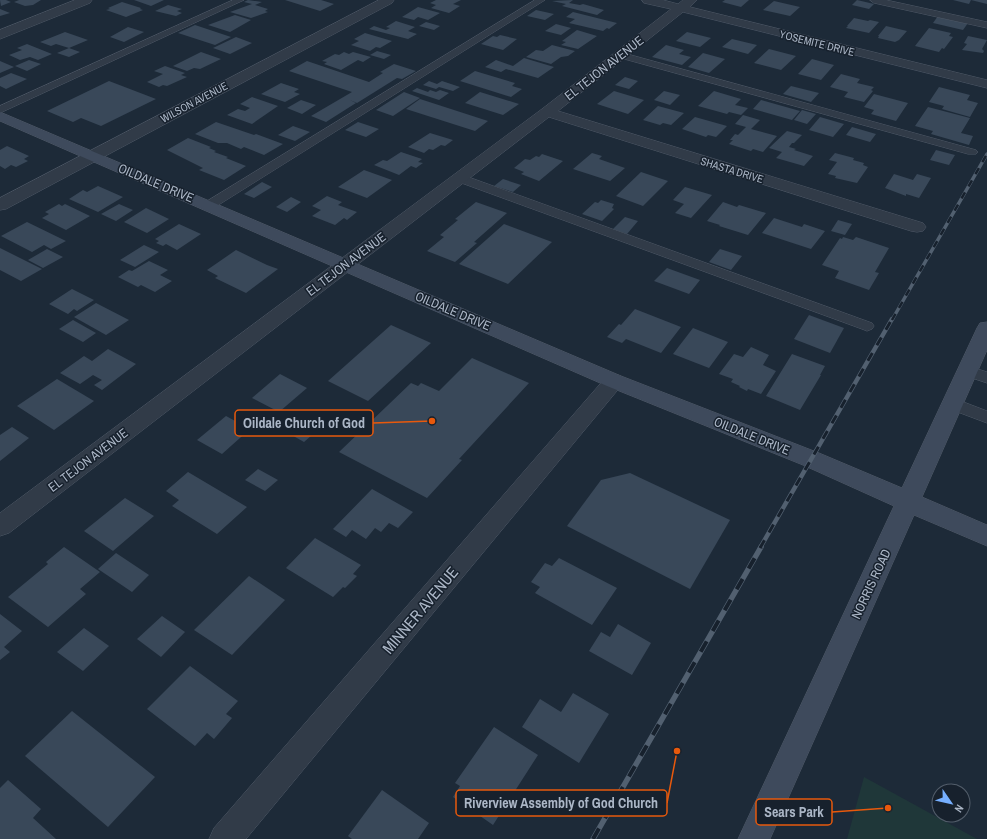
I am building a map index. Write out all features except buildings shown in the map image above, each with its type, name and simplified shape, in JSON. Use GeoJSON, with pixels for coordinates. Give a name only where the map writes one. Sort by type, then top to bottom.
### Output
{"type":"FeatureCollection","features":[{"type":"Feature","properties":{"kind":"street"},"geometry":{"type":"LineString","coordinates":[[0,35],[86,0]]}},
{"type":"Feature","properties":{"kind":"street","name":"WILSON AVENUE"},"geometry":{"type":"LineString","coordinates":[[0,205],[388,0]]}},
{"type":"Feature","properties":{"kind":"street","name":"YOSEMITE DRIVE"},"geometry":{"type":"LineString","coordinates":[[648,0],[686,4],[700,14],[987,84]]}},
{"type":"Feature","properties":{"kind":"street","name":"EL TEJON AVENUE"},"geometry":{"type":"LineString","coordinates":[[0,526],[346,265],[686,4]]}},
{"type":"Feature","properties":{"kind":"street","name":"SHASTA DRIVE"},"geometry":{"type":"LineString","coordinates":[[547,112],[917,227]]}},
{"type":"Feature","properties":{"kind":"street","name":"OILDALE DRIVE"},"geometry":{"type":"LineString","coordinates":[[0,116],[614,381],[811,460],[987,536]]}},
{"type":"Feature","properties":{"kind":"street","name":"NORRIS ROAD"},"geometry":{"type":"LineString","coordinates":[[754,839],[953,404],[981,357]]}},
{"type":"Feature","properties":{"kind":"street","name":"MINNER AVENUE"},"geometry":{"type":"LineString","coordinates":[[225,839],[614,381]]}},
{"type":"Feature","properties":{"kind":"lane"},"geometry":{"type":"LineString","coordinates":[[0,110],[240,0]]}},
{"type":"Feature","properties":{"kind":"lane"},"geometry":{"type":"LineString","coordinates":[[208,206],[541,0]]}},
{"type":"Feature","properties":{"kind":"lane"},"geometry":{"type":"LineString","coordinates":[[874,0],[987,25]]}},
{"type":"Feature","properties":{"kind":"lane"},"geometry":{"type":"LineString","coordinates":[[620,55],[972,152]]}},
{"type":"Feature","properties":{"kind":"lane"},"geometry":{"type":"LineString","coordinates":[[460,178],[868,326]]}},
{"type":"Feature","properties":{"kind":"lane"},"geometry":{"type":"LineString","coordinates":[[953,404],[987,417]]}},
{"type":"Feature","properties":{"kind":"green space"},"geometry":{"type":"Polygon","coordinates":[[[864,777],[931,814],[931,823],[948,823],[977,839],[847,839],[864,777]]]}},
{"type":"Feature","properties":{"kind":"railway"},"geometry":{"type":"LineString","coordinates":[[892,320],[987,154]]}},
{"type":"Feature","properties":{"kind":"railway"},"geometry":{"type":"LineString","coordinates":[[760,548],[892,319]]}},
{"type":"Feature","properties":{"kind":"railway"},"geometry":{"type":"LineString","coordinates":[[593,839],[761,547]]}},
{"type":"Feature","properties":{"kind":"place","name":"Oildale Church of God"},"geometry":{"type":"Point","coordinates":[432,421]}},
{"type":"Feature","properties":{"kind":"place","name":"Riverview Assembly of God Church"},"geometry":{"type":"Point","coordinates":[677,751]}},
{"type":"Feature","properties":{"kind":"place","name":"Sears Park"},"geometry":{"type":"Point","coordinates":[888,808]}}]}
